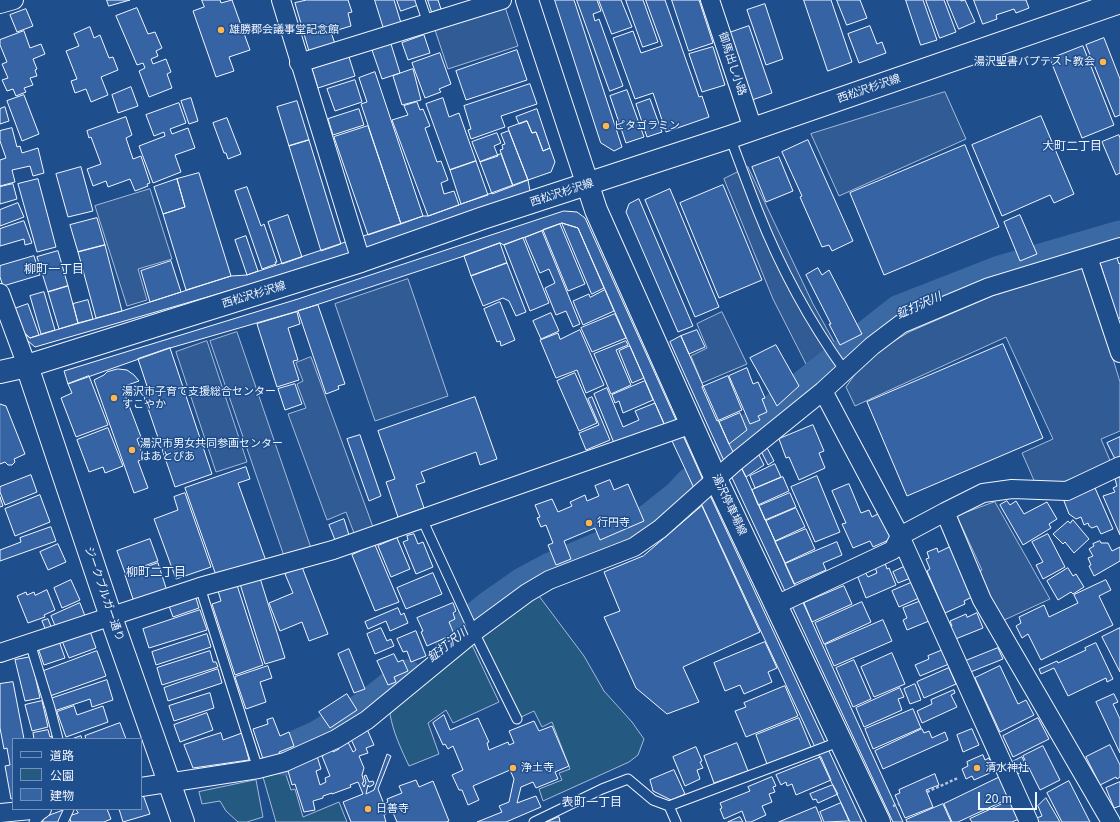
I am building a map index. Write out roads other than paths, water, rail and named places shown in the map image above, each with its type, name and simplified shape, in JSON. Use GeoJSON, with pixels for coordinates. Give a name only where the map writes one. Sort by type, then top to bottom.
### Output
{"type":"FeatureCollection","features":[{"type":"Feature","properties":{"kind":"main road","name":"湯沢停車場線"},"geometry":{"type":"LineString","coordinates":[[527,0],[596,210],[716,478],[879,822]]}},
{"type":"Feature","properties":{"kind":"main road","name":"西松沢杉沢線"},"geometry":{"type":"LineString","coordinates":[[0,372],[26,366],[361,261],[476,220],[587,185],[730,137],[1120,2]]}},
{"type":"Feature","properties":{"kind":"main road","name":"ジークブルガー通り"},"geometry":{"type":"LineString","coordinates":[[26,366],[111,617],[183,822]]}},
{"type":"Feature","properties":{"kind":"street"},"geometry":{"type":"LineString","coordinates":[[0,4],[14,0]]}},
{"type":"Feature","properties":{"kind":"street"},"geometry":{"type":"LineString","coordinates":[[281,0],[361,261]]}},
{"type":"Feature","properties":{"kind":"street"},"geometry":{"type":"LineString","coordinates":[[300,63],[502,0]]}},
{"type":"Feature","properties":{"kind":"street","name":"御馬出し小路"},"geometry":{"type":"LineString","coordinates":[[710,0],[753,129]]}},
{"type":"Feature","properties":{"kind":"street"},"geometry":{"type":"LineString","coordinates":[[142,787],[258,769],[285,762],[336,739],[367,720],[474,632],[527,593],[549,580],[634,547],[660,529],[716,478],[823,390],[872,346],[901,324],[989,287],[1120,247]]}},
{"type":"Feature","properties":{"kind":"street"},"geometry":{"type":"LineString","coordinates":[[1088,256],[1120,353]]}},
{"type":"Feature","properties":{"kind":"street"},"geometry":{"type":"LineString","coordinates":[[0,293],[26,366]]}},
{"type":"Feature","properties":{"kind":"street"},"geometry":{"type":"LineString","coordinates":[[823,390],[900,536],[1029,822]]}},
{"type":"Feature","properties":{"kind":"street"},"geometry":{"type":"LineString","coordinates":[[0,653],[200,587],[333,550],[692,424]]}},
{"type":"Feature","properties":{"kind":"street"},"geometry":{"type":"LineString","coordinates":[[776,605],[893,550],[900,536],[983,493],[1012,489],[1068,491],[1120,466]]}},
{"type":"Feature","properties":{"kind":"street"},"geometry":{"type":"LineString","coordinates":[[946,512],[982,600],[1111,822]]}},
{"type":"Feature","properties":{"kind":"street"},"geometry":{"type":"LineString","coordinates":[[0,813],[32,810]]}},
{"type":"Feature","properties":{"kind":"lane"},"geometry":{"type":"LineString","coordinates":[[420,0],[428,23]]}},
{"type":"Feature","properties":{"kind":"lane"},"geometry":{"type":"LineString","coordinates":[[730,137],[758,212],[783,267],[825,343],[844,370]]}},
{"type":"Feature","properties":{"kind":"lane"},"geometry":{"type":"LineString","coordinates":[[422,519],[474,632],[517,719]]}},
{"type":"Feature","properties":{"kind":"lane"},"geometry":{"type":"LineString","coordinates":[[200,587],[258,769]]}},
{"type":"Feature","properties":{"kind":"lane"},"geometry":{"type":"LineString","coordinates":[[30,643],[58,738]]}},
{"type":"Feature","properties":{"kind":"lane"},"geometry":{"type":"LineString","coordinates":[[534,822],[602,789],[628,779],[653,800],[669,806],[841,741]]}},
{"type":"Feature","properties":{"kind":"lane"},"geometry":{"type":"LineString","coordinates":[[669,806],[676,822]]}},
{"type":"Feature","properties":{"kind":"lane"},"geometry":{"type":"LineString","coordinates":[[34,822],[46,810]]}},
{"type":"Feature","properties":{"kind":"lane"},"geometry":{"type":"LineString","coordinates":[[63,822],[69,810]]}},
{"type":"Feature","properties":{"kind":"waterway","name":"鉦打沢川"},"geometry":{"type":"LineString","coordinates":[[731,447],[900,312],[1000,273],[1120,238]]}},
{"type":"Feature","properties":{"kind":"waterway","name":"鉦打沢川"},"geometry":{"type":"LineString","coordinates":[[452,639],[493,606],[523,585],[553,569],[631,536],[679,498],[691,485]]}},
{"type":"Feature","properties":{"kind":"waterway","name":"鉦打沢川"},"geometry":{"type":"LineString","coordinates":[[283,758],[282,754],[318,738],[371,705],[406,677]]}},
{"type":"Feature","properties":{"kind":"place","name":"雄勝郡会議事堂記念館"},"geometry":{"type":"Point","coordinates":[221,30]}},
{"type":"Feature","properties":{"kind":"place","name":"湯沢聖書バプテスト教会"},"geometry":{"type":"Point","coordinates":[1103,62]}},
{"type":"Feature","properties":{"kind":"place","name":"ピタゴラミン"},"geometry":{"type":"Point","coordinates":[606,126]}},
{"type":"Feature","properties":{"kind":"place","name":"湯沢市子育て支援総合センター すこやか"},"geometry":{"type":"Point","coordinates":[114,398]}},
{"type":"Feature","properties":{"kind":"place","name":"湯沢市男女共同参画センター はあとぴあ"},"geometry":{"type":"Point","coordinates":[132,450]}},
{"type":"Feature","properties":{"kind":"place","name":"行円寺"},"geometry":{"type":"Point","coordinates":[589,523]}},
{"type":"Feature","properties":{"kind":"place","name":"浄土寺"},"geometry":{"type":"Point","coordinates":[513,768]}},
{"type":"Feature","properties":{"kind":"place","name":"清水神社"},"geometry":{"type":"Point","coordinates":[977,768]}},
{"type":"Feature","properties":{"kind":"place","name":"日善寺"},"geometry":{"type":"Point","coordinates":[368,809]}},
{"type":"Feature","properties":{"kind":"district","name":"大町二丁目"},"geometry":{"type":"Point","coordinates":[1072,147]}},
{"type":"Feature","properties":{"kind":"district","name":"柳町一丁目"},"geometry":{"type":"Point","coordinates":[54,270]}},
{"type":"Feature","properties":{"kind":"district","name":"柳町二丁目"},"geometry":{"type":"Point","coordinates":[156,573]}},
{"type":"Feature","properties":{"kind":"district","name":"表町一丁目"},"geometry":{"type":"Point","coordinates":[592,803]}}]}
